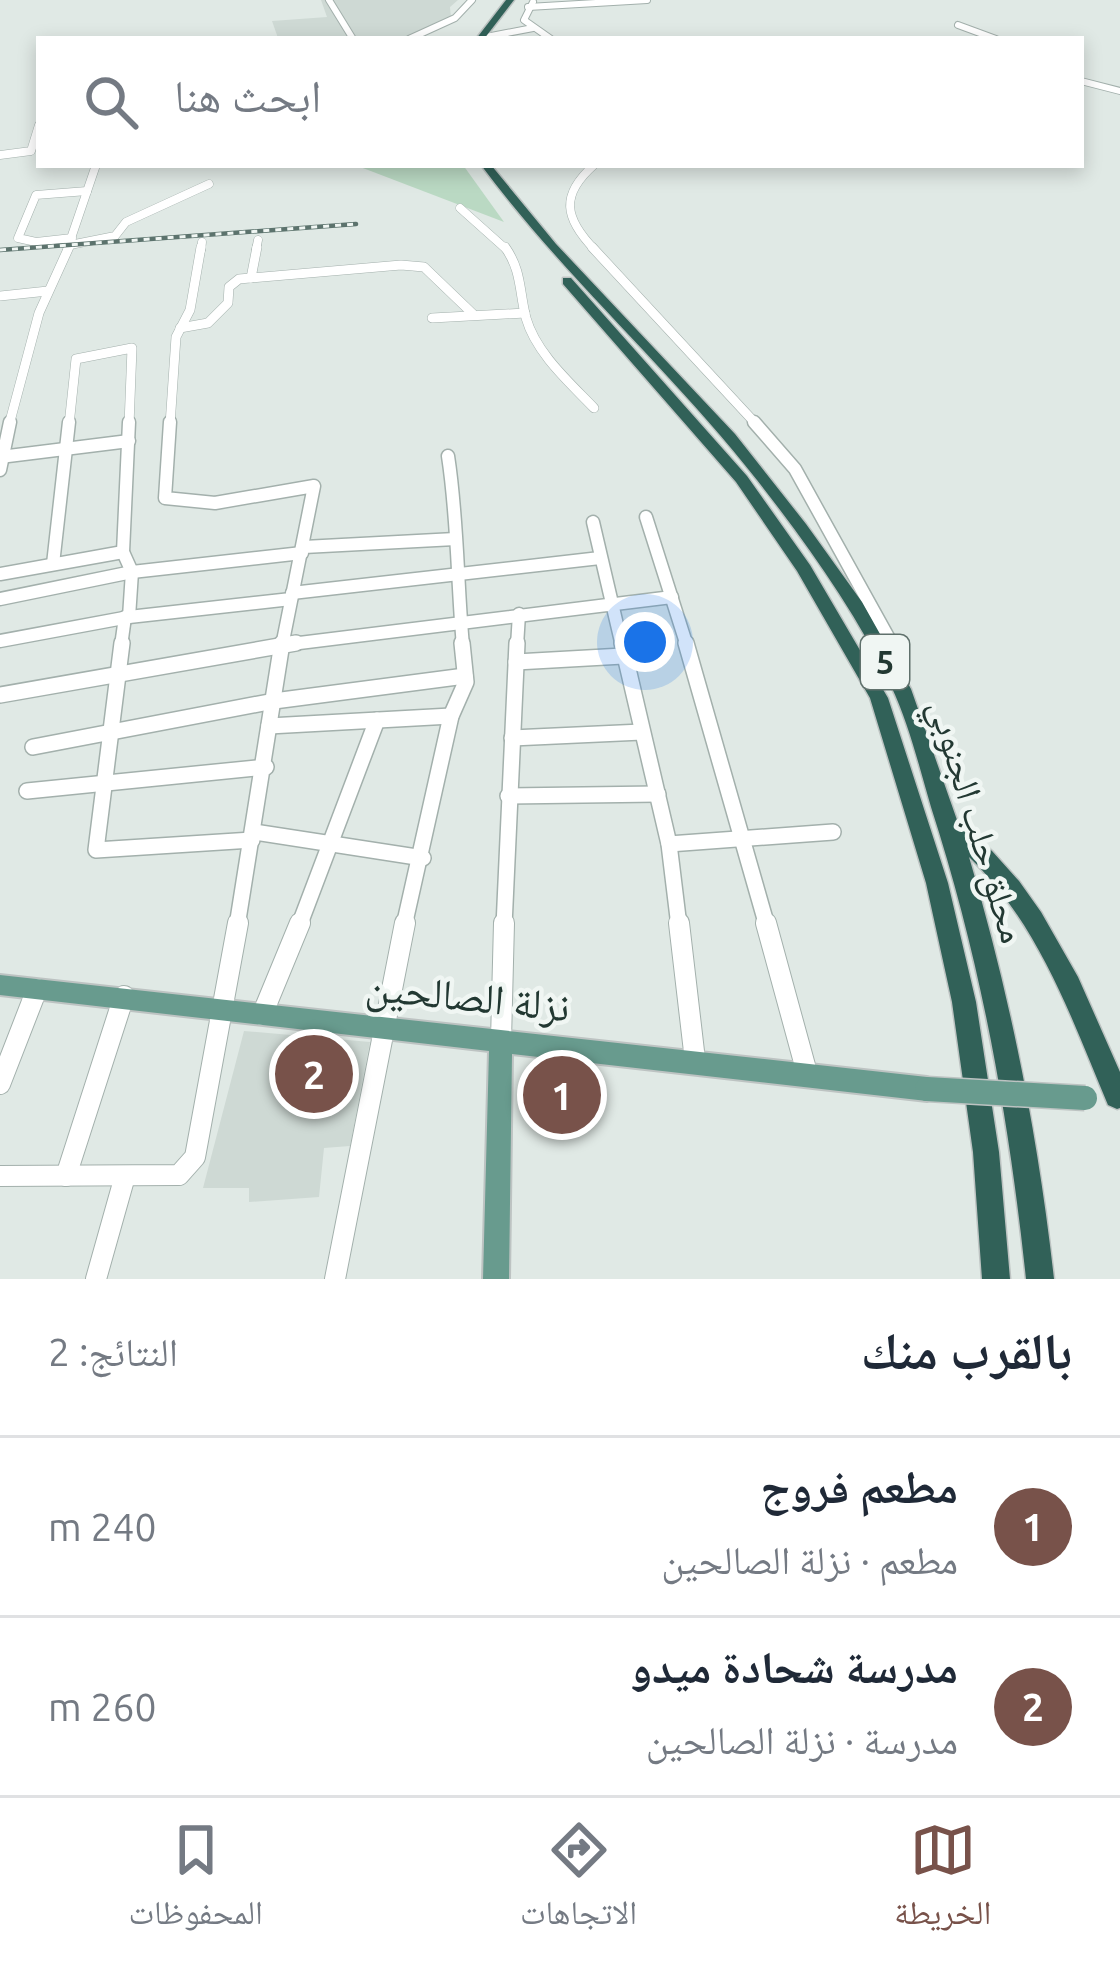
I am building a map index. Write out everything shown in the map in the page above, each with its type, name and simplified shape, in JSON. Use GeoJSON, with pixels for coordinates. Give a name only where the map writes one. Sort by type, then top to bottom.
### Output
{"type":"FeatureCollection","features":[{"type":"Feature","properties":{"kind":"highway"},"geometry":{"type":"LineString","coordinates":[[470,36],[497,0]]}},
{"type":"Feature","properties":{"kind":"highway"},"geometry":{"type":"LineString","coordinates":[[482,36],[510,0]]}},
{"type":"Feature","properties":{"kind":"highway","name":"محلق حلب الجنوبي"},"geometry":{"type":"LineString","coordinates":[[476,168],[521,231],[742,479],[804,569],[879,698],[938,883],[964,1001],[986,1152],[996,1279]]}},
{"type":"Feature","properties":{"kind":"highway","name":"محلق حلب الجنوبي"},"geometry":{"type":"LineString","coordinates":[[488,168],[534,228],[760,473],[829,567],[902,690],[949,825],[998,1003],[1028,1155],[1040,1279]]}},
{"type":"Feature","properties":{"kind":"highway"},"geometry":{"type":"LineString","coordinates":[[949,825],[994,864],[1026,902],[1066,976],[1119,1096]]}},
{"type":"Feature","properties":{"kind":"main road","name":"نزلة الصالحين"},"geometry":{"type":"LineString","coordinates":[[0,985],[124,996],[262,1016],[382,1024],[926,1089],[1119,1096]]}},
{"type":"Feature","properties":{"kind":"main road"},"geometry":{"type":"LineString","coordinates":[[496,1279],[501,1040]]}},
{"type":"Feature","properties":{"kind":"street"},"geometry":{"type":"LineString","coordinates":[[328,0],[351,36]]}},
{"type":"Feature","properties":{"kind":"street"},"geometry":{"type":"LineString","coordinates":[[416,36],[455,18],[472,0]]}},
{"type":"Feature","properties":{"kind":"street"},"geometry":{"type":"LineString","coordinates":[[521,0],[531,4],[647,0]]}},
{"type":"Feature","properties":{"kind":"street"},"geometry":{"type":"LineString","coordinates":[[531,4],[524,20],[546,36]]}},
{"type":"Feature","properties":{"kind":"street"},"geometry":{"type":"LineString","coordinates":[[958,25],[988,36]]}},
{"type":"Feature","properties":{"kind":"street"},"geometry":{"type":"LineString","coordinates":[[491,36],[533,28]]}},
{"type":"Feature","properties":{"kind":"street"},"geometry":{"type":"LineString","coordinates":[[1084,82],[1120,92]]}},
{"type":"Feature","properties":{"kind":"street"},"geometry":{"type":"LineString","coordinates":[[0,155],[35,151]]}},
{"type":"Feature","properties":{"kind":"street"},"geometry":{"type":"LineString","coordinates":[[95,168],[71,241],[47,280],[48,291],[1,461],[129,441]]}},
{"type":"Feature","properties":{"kind":"street"},"geometry":{"type":"LineString","coordinates":[[591,168],[574,183],[568,207],[580,233],[686,343],[795,469],[893,646],[902,690]]}},
{"type":"Feature","properties":{"kind":"street"},"geometry":{"type":"LineString","coordinates":[[87,191],[36,195],[18,238],[35,242],[115,236],[126,221],[209,184]]}},
{"type":"Feature","properties":{"kind":"street"},"geometry":{"type":"LineString","coordinates":[[460,208],[498,237],[512,256],[524,282],[525,313],[554,364],[594,408]]}},
{"type":"Feature","properties":{"kind":"street"},"geometry":{"type":"LineString","coordinates":[[251,278],[258,240]]}},
{"type":"Feature","properties":{"kind":"street"},"geometry":{"type":"LineString","coordinates":[[0,1176],[179,1175],[195,1157],[266,767],[281,645],[314,486],[207,502],[174,503],[165,498],[180,328],[190,310],[202,242]]}},
{"type":"Feature","properties":{"kind":"street"},"geometry":{"type":"LineString","coordinates":[[180,328],[208,323],[228,303],[232,282],[424,267],[473,314]]}},
{"type":"Feature","properties":{"kind":"street"},"geometry":{"type":"LineString","coordinates":[[0,296],[48,291]]}},
{"type":"Feature","properties":{"kind":"street"},"geometry":{"type":"LineString","coordinates":[[432,318],[525,313]]}},
{"type":"Feature","properties":{"kind":"street"},"geometry":{"type":"LineString","coordinates":[[52,564],[76,359],[131,348],[123,552],[132,572],[96,850],[253,836],[423,858]]}},
{"type":"Feature","properties":{"kind":"street"},"geometry":{"type":"LineString","coordinates":[[335,1279],[382,1024],[423,858],[451,716],[465,676],[456,574],[458,522],[448,456]]}},
{"type":"Feature","properties":{"kind":"street"},"geometry":{"type":"LineString","coordinates":[[646,517],[743,838],[807,1073]]}},
{"type":"Feature","properties":{"kind":"street"},"geometry":{"type":"LineString","coordinates":[[593,522],[669,844],[695,1060]]}},
{"type":"Feature","properties":{"kind":"street"},"geometry":{"type":"LineString","coordinates":[[0,599],[132,572],[303,550],[455,539]]}},
{"type":"Feature","properties":{"kind":"street"},"geometry":{"type":"LineString","coordinates":[[0,574],[123,552]]}},
{"type":"Feature","properties":{"kind":"street"},"geometry":{"type":"LineString","coordinates":[[0,641],[128,617],[600,558]]}},
{"type":"Feature","properties":{"kind":"street"},"geometry":{"type":"LineString","coordinates":[[0,695],[281,645],[672,597]]}},
{"type":"Feature","properties":{"kind":"street"},"geometry":{"type":"LineString","coordinates":[[501,1040],[519,614]]}},
{"type":"Feature","properties":{"kind":"street"},"geometry":{"type":"LineString","coordinates":[[516,662],[623,656]]}},
{"type":"Feature","properties":{"kind":"street"},"geometry":{"type":"LineString","coordinates":[[33,747],[274,700],[465,676]]}},
{"type":"Feature","properties":{"kind":"street"},"geometry":{"type":"LineString","coordinates":[[269,726],[451,716]]}},
{"type":"Feature","properties":{"kind":"street"},"geometry":{"type":"LineString","coordinates":[[262,1016],[334,843],[376,720]]}},
{"type":"Feature","properties":{"kind":"street"},"geometry":{"type":"LineString","coordinates":[[512,738],[642,732]]}},
{"type":"Feature","properties":{"kind":"street"},"geometry":{"type":"LineString","coordinates":[[27,791],[266,767]]}},
{"type":"Feature","properties":{"kind":"street"},"geometry":{"type":"LineString","coordinates":[[508,796],[658,794]]}},
{"type":"Feature","properties":{"kind":"street"},"geometry":{"type":"LineString","coordinates":[[669,844],[833,832]]}},
{"type":"Feature","properties":{"kind":"street"},"geometry":{"type":"LineString","coordinates":[[0,1084],[37,988]]}},
{"type":"Feature","properties":{"kind":"street"},"geometry":{"type":"LineString","coordinates":[[65,1176],[124,996]]}},
{"type":"Feature","properties":{"kind":"street"},"geometry":{"type":"LineString","coordinates":[[96,1279],[125,1176]]}},
{"type":"Feature","properties":{"kind":"shaded area"},"geometry":{"type":"Polygon","coordinates":[[[321,0],[458,0],[450,7],[451,18],[408,36],[277,36],[272,21],[327,17],[321,0]]]}},
{"type":"Feature","properties":{"kind":"shaded area"},"geometry":{"type":"Polygon","coordinates":[[[244,1031],[370,1042],[350,1146],[324,1148],[319,1197],[249,1202],[249,1188],[203,1188],[244,1031]]]}},
{"type":"Feature","properties":{"kind":"green space"},"geometry":{"type":"Polygon","coordinates":[[[363,168],[465,168],[504,222],[363,168]]]}},
{"type":"Feature","properties":{"kind":"railway"},"geometry":{"type":"LineString","coordinates":[[0,250],[356,224]]}},
{"type":"Feature","properties":{"kind":"place","name":"مدرسة شحادة ميدو"},"geometry":{"type":"Point","coordinates":[314,1074]}},
{"type":"Feature","properties":{"kind":"place","name":"مطعم فروج"},"geometry":{"type":"Point","coordinates":[562,1095]}}]}
